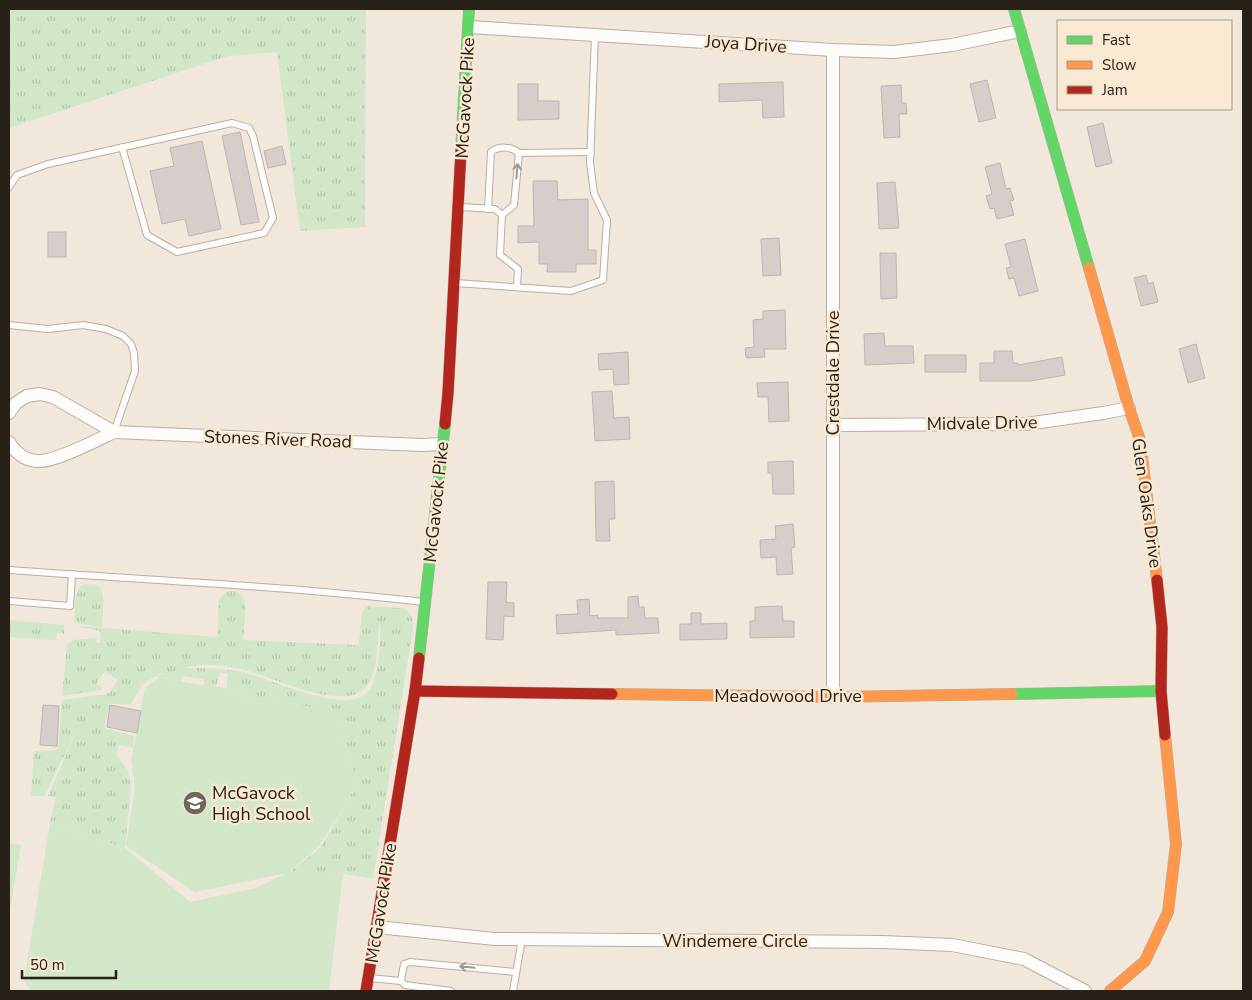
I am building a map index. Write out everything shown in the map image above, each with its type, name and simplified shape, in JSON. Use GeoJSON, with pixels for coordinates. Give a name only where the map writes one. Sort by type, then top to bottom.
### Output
{"type":"FeatureCollection","features":[{"type":"Feature","properties":{"kind":"street","name":"McGavock Pike"},"geometry":{"type":"LineString","coordinates":[[366,991],[414,691],[448,393],[469,9]]}},
{"type":"Feature","properties":{"kind":"street","name":"Glen Oaks Drive"},"geometry":{"type":"LineString","coordinates":[[1014,9],[1129,408],[1140,440],[1162,627],[1161,691],[1176,844],[1168,912],[1145,961],[1110,991]]}},
{"type":"Feature","properties":{"kind":"street","name":"Joya Drive"},"geometry":{"type":"LineString","coordinates":[[469,27],[833,50],[894,52],[952,45],[1020,30]]}},
{"type":"Feature","properties":{"kind":"street","name":"Crestdale Drive"},"geometry":{"type":"LineString","coordinates":[[833,50],[833,697]]}},
{"type":"Feature","properties":{"kind":"street"},"geometry":{"type":"LineString","coordinates":[[9,413],[16,403],[27,396],[40,394],[53,397],[114,432]]}},
{"type":"Feature","properties":{"kind":"street","name":"Midvale Drive"},"geometry":{"type":"LineString","coordinates":[[833,425],[1026,424],[1104,414],[1129,408]]}},
{"type":"Feature","properties":{"kind":"street","name":"Stones River Road"},"geometry":{"type":"LineString","coordinates":[[114,432],[422,445],[442,444]]}},
{"type":"Feature","properties":{"kind":"street"},"geometry":{"type":"LineString","coordinates":[[9,442],[14,451],[25,458],[38,461],[51,459],[114,432]]}},
{"type":"Feature","properties":{"kind":"street","name":"Meadowood Drive"},"geometry":{"type":"LineString","coordinates":[[414,691],[833,697],[1161,691]]}},
{"type":"Feature","properties":{"kind":"street","name":"Windemere Circle"},"geometry":{"type":"LineString","coordinates":[[377,927],[495,939],[883,942],[952,945],[1024,960],[1084,991]]}},
{"type":"Feature","properties":{"kind":"lane"},"geometry":{"type":"LineString","coordinates":[[454,283],[571,291],[603,280],[607,220],[594,193],[590,163],[595,35]]}},
{"type":"Feature","properties":{"kind":"lane"},"geometry":{"type":"LineString","coordinates":[[9,187],[17,175],[48,164],[232,124],[249,128],[254,136],[273,218],[270,225],[264,233],[177,252],[164,246],[147,235],[122,148]]}},
{"type":"Feature","properties":{"kind":"lane"},"geometry":{"type":"LineString","coordinates":[[488,208],[491,152],[498,148],[514,149],[518,153],[591,152]]}},
{"type":"Feature","properties":{"kind":"lane"},"geometry":{"type":"LineString","coordinates":[[517,287],[518,269],[500,255],[502,214],[514,204],[518,153]]}},
{"type":"Feature","properties":{"kind":"lane"},"geometry":{"type":"LineString","coordinates":[[459,207],[495,209],[502,214]]}},
{"type":"Feature","properties":{"kind":"lane"},"geometry":{"type":"LineString","coordinates":[[9,326],[48,330],[83,325],[106,329],[123,336],[131,344],[134,353],[135,371],[114,432]]}},
{"type":"Feature","properties":{"kind":"lane"},"geometry":{"type":"LineString","coordinates":[[9,570],[275,588],[424,602]]}},
{"type":"Feature","properties":{"kind":"lane"},"geometry":{"type":"LineString","coordinates":[[9,601],[70,606],[72,574]]}},
{"type":"Feature","properties":{"kind":"lane"},"geometry":{"type":"LineString","coordinates":[[513,991],[522,939]]}},
{"type":"Feature","properties":{"kind":"lane"},"geometry":{"type":"LineString","coordinates":[[401,981],[404,964],[410,962],[516,972]]}},
{"type":"Feature","properties":{"kind":"lane"},"geometry":{"type":"LineString","coordinates":[[368,977],[401,981],[405,985],[451,991]]}},
{"type":"Feature","properties":{"kind":"green space"},"geometry":{"type":"Polygon","coordinates":[[[9,9],[366,9],[365,227],[300,231],[277,52],[228,56],[9,128],[9,9]]]}},
{"type":"Feature","properties":{"kind":"green space"},"geometry":{"type":"Polygon","coordinates":[[[85,584],[97,585],[101,589],[103,599],[102,627],[75,623],[76,595],[85,584]]]}},
{"type":"Feature","properties":{"kind":"green space"},"geometry":{"type":"Polygon","coordinates":[[[228,591],[237,592],[242,596],[245,602],[244,640],[356,645],[359,644],[362,612],[368,606],[403,608],[411,615],[413,625],[412,636],[373,879],[343,874],[290,872],[320,848],[348,802],[355,785],[354,771],[334,711],[251,698],[227,688],[228,674],[220,672],[216,686],[204,686],[204,679],[182,676],[181,681],[155,677],[164,673],[159,674],[140,686],[142,685],[131,704],[110,704],[104,728],[134,736],[133,748],[118,745],[117,755],[128,771],[131,786],[125,848],[50,823],[56,797],[48,796],[76,732],[44,796],[31,796],[34,751],[58,749],[62,700],[107,694],[118,680],[105,671],[96,684],[103,688],[101,690],[62,696],[67,645],[73,640],[97,638],[96,643],[100,643],[100,631],[77,626],[217,637],[219,599],[228,591]],[[380,622],[377,656],[373,673],[365,688],[355,694],[341,696],[325,695],[230,667],[206,665],[184,668],[242,672],[324,698],[356,699],[367,693],[374,680],[377,670],[380,622]]]}},
{"type":"Feature","properties":{"kind":"green space"},"geometry":{"type":"Polygon","coordinates":[[[9,620],[65,625],[64,634],[57,633],[56,640],[9,637],[9,620]]]}},
{"type":"Feature","properties":{"kind":"green space"},"geometry":{"type":"Polygon","coordinates":[[[159,678],[230,689],[251,698],[334,710],[354,771],[355,785],[348,802],[317,848],[290,871],[343,874],[329,991],[32,991],[24,981],[50,823],[125,848],[190,902],[256,888],[287,873],[195,892],[126,846],[135,787],[131,761],[145,688],[159,678]]]}},
{"type":"Feature","properties":{"kind":"green space"},"geometry":{"type":"Polygon","coordinates":[[[9,843],[21,845],[9,916],[9,843]]]}},
{"type":"Feature","properties":{"kind":"building"},"geometry":{"type":"Polygon","coordinates":[[[987,80],[996,118],[979,122],[970,84],[987,80]]]}},
{"type":"Feature","properties":{"kind":"building"},"geometry":{"type":"Polygon","coordinates":[[[783,82],[784,117],[763,118],[762,100],[719,102],[719,84],[783,82]]]}},
{"type":"Feature","properties":{"kind":"building"},"geometry":{"type":"Polygon","coordinates":[[[518,84],[538,84],[538,101],[559,101],[559,119],[518,120],[518,84]]]}},
{"type":"Feature","properties":{"kind":"building"},"geometry":{"type":"Polygon","coordinates":[[[901,85],[902,103],[906,103],[907,114],[899,114],[900,137],[884,138],[881,86],[901,85]]]}},
{"type":"Feature","properties":{"kind":"building"},"geometry":{"type":"Polygon","coordinates":[[[1103,123],[1112,163],[1096,167],[1087,127],[1103,123]]]}},
{"type":"Feature","properties":{"kind":"building"},"geometry":{"type":"Polygon","coordinates":[[[240,132],[259,222],[241,225],[222,136],[240,132]]]}},
{"type":"Feature","properties":{"kind":"building"},"geometry":{"type":"Polygon","coordinates":[[[202,141],[221,229],[189,236],[185,219],[162,224],[150,171],[174,166],[170,148],[202,141]]]}},
{"type":"Feature","properties":{"kind":"building"},"geometry":{"type":"Polygon","coordinates":[[[282,146],[286,164],[268,168],[264,151],[282,146]]]}},
{"type":"Feature","properties":{"kind":"building"},"geometry":{"type":"Polygon","coordinates":[[[1000,163],[1006,189],[1010,188],[1014,200],[1010,201],[1014,215],[997,219],[994,208],[990,209],[986,196],[992,194],[985,167],[1000,163]]]}},
{"type":"Feature","properties":{"kind":"building"},"geometry":{"type":"Polygon","coordinates":[[[533,181],[557,181],[558,200],[588,199],[588,250],[596,250],[596,264],[576,264],[576,272],[547,272],[548,264],[539,264],[539,242],[518,243],[518,226],[534,226],[533,181]]]}},
{"type":"Feature","properties":{"kind":"building"},"geometry":{"type":"Polygon","coordinates":[[[895,182],[899,228],[879,229],[877,183],[895,182]]]}},
{"type":"Feature","properties":{"kind":"building"},"geometry":{"type":"Polygon","coordinates":[[[48,232],[66,232],[66,257],[48,257],[48,232]]]}},
{"type":"Feature","properties":{"kind":"building"},"geometry":{"type":"Polygon","coordinates":[[[779,238],[781,275],[763,276],[761,239],[779,238]]]}},
{"type":"Feature","properties":{"kind":"building"},"geometry":{"type":"Polygon","coordinates":[[[1025,239],[1038,291],[1019,296],[1014,278],[1009,279],[1006,268],[1011,267],[1005,244],[1025,239]]]}},
{"type":"Feature","properties":{"kind":"building"},"geometry":{"type":"Polygon","coordinates":[[[880,253],[896,253],[897,298],[881,299],[880,253]]]}},
{"type":"Feature","properties":{"kind":"building"},"geometry":{"type":"Polygon","coordinates":[[[1146,275],[1148,284],[1153,282],[1158,302],[1141,306],[1134,278],[1146,275]]]}},
{"type":"Feature","properties":{"kind":"building"},"geometry":{"type":"Polygon","coordinates":[[[785,310],[786,349],[764,349],[765,357],[746,358],[745,348],[754,347],[753,320],[763,319],[763,311],[785,310]]]}},
{"type":"Feature","properties":{"kind":"building"},"geometry":{"type":"Polygon","coordinates":[[[884,333],[885,346],[913,346],[914,363],[865,365],[864,334],[884,333]]]}},
{"type":"Feature","properties":{"kind":"building"},"geometry":{"type":"Polygon","coordinates":[[[1196,344],[1205,378],[1188,383],[1179,349],[1196,344]]]}},
{"type":"Feature","properties":{"kind":"building"},"geometry":{"type":"Polygon","coordinates":[[[994,351],[1012,351],[1013,363],[1018,363],[1018,365],[1062,357],[1065,375],[1031,381],[980,381],[980,363],[994,363],[994,351]]]}},
{"type":"Feature","properties":{"kind":"building"},"geometry":{"type":"Polygon","coordinates":[[[628,352],[629,384],[614,385],[613,369],[599,370],[598,354],[628,352]]]}},
{"type":"Feature","properties":{"kind":"building"},"geometry":{"type":"Polygon","coordinates":[[[925,355],[966,355],[966,372],[925,372],[925,355]]]}},
{"type":"Feature","properties":{"kind":"building"},"geometry":{"type":"Polygon","coordinates":[[[788,382],[789,421],[769,422],[768,397],[758,397],[757,383],[788,382]]]}},
{"type":"Feature","properties":{"kind":"building"},"geometry":{"type":"Polygon","coordinates":[[[612,391],[614,418],[629,417],[630,439],[595,441],[592,392],[612,391]]]}},
{"type":"Feature","properties":{"kind":"building"},"geometry":{"type":"Polygon","coordinates":[[[793,461],[794,494],[773,494],[772,473],[768,473],[768,462],[793,461]]]}},
{"type":"Feature","properties":{"kind":"building"},"geometry":{"type":"Polygon","coordinates":[[[614,481],[615,519],[609,519],[610,541],[596,541],[595,482],[614,481]]]}},
{"type":"Feature","properties":{"kind":"building"},"geometry":{"type":"Polygon","coordinates":[[[793,524],[795,547],[791,548],[793,574],[777,575],[776,557],[761,558],[760,540],[776,539],[775,526],[793,524]]]}},
{"type":"Feature","properties":{"kind":"building"},"geometry":{"type":"Polygon","coordinates":[[[488,582],[507,582],[506,602],[514,603],[514,617],[504,616],[503,640],[486,639],[488,582]]]}},
{"type":"Feature","properties":{"kind":"building"},"geometry":{"type":"Polygon","coordinates":[[[638,596],[639,607],[644,607],[645,618],[658,618],[659,633],[616,635],[616,630],[557,634],[556,615],[578,614],[577,600],[589,599],[590,616],[598,615],[598,618],[628,618],[628,597],[638,596]]]}},
{"type":"Feature","properties":{"kind":"building"},"geometry":{"type":"Polygon","coordinates":[[[782,606],[783,621],[794,621],[794,637],[750,638],[750,621],[755,621],[755,607],[782,606]]]}},
{"type":"Feature","properties":{"kind":"building"},"geometry":{"type":"Polygon","coordinates":[[[691,613],[701,613],[701,624],[727,623],[727,639],[680,640],[680,624],[691,624],[691,613]]]}},
{"type":"Feature","properties":{"kind":"building"},"geometry":{"type":"Polygon","coordinates":[[[43,705],[59,706],[57,746],[40,745],[43,705]]]}},
{"type":"Feature","properties":{"kind":"building"},"geometry":{"type":"Polygon","coordinates":[[[110,705],[141,711],[137,733],[107,727],[110,705]]]}},
{"type":"Feature","properties":{"kind":"traffic: fast"},"geometry":{"type":"LineString","coordinates":[[461,151],[469,9]]}},
{"type":"Feature","properties":{"kind":"traffic: fast"},"geometry":{"type":"LineString","coordinates":[[1014,9],[1089,268]]}},
{"type":"Feature","properties":{"kind":"traffic: fast"},"geometry":{"type":"LineString","coordinates":[[419,658],[445,424]]}},
{"type":"Feature","properties":{"kind":"traffic: fast"},"geometry":{"type":"LineString","coordinates":[[1012,694],[1161,691]]}},
{"type":"Feature","properties":{"kind":"traffic: slow"},"geometry":{"type":"LineString","coordinates":[[1089,268],[1140,440],[1157,580]]}},
{"type":"Feature","properties":{"kind":"traffic: slow"},"geometry":{"type":"LineString","coordinates":[[612,694],[833,697],[1012,694]]}},
{"type":"Feature","properties":{"kind":"traffic: slow"},"geometry":{"type":"LineString","coordinates":[[1110,991],[1145,961],[1168,912],[1176,844],[1165,735]]}},
{"type":"Feature","properties":{"kind":"traffic: jam"},"geometry":{"type":"LineString","coordinates":[[445,424],[461,151]]}},
{"type":"Feature","properties":{"kind":"traffic: jam"},"geometry":{"type":"LineString","coordinates":[[1157,580],[1162,627],[1161,691],[1165,735]]}},
{"type":"Feature","properties":{"kind":"traffic: jam"},"geometry":{"type":"LineString","coordinates":[[366,991],[419,658]]}},
{"type":"Feature","properties":{"kind":"traffic: jam"},"geometry":{"type":"LineString","coordinates":[[415,691],[612,694]]}},
{"type":"Feature","properties":{"kind":"place","name":"McGavock High School"},"geometry":{"type":"Point","coordinates":[195,803]}}]}
